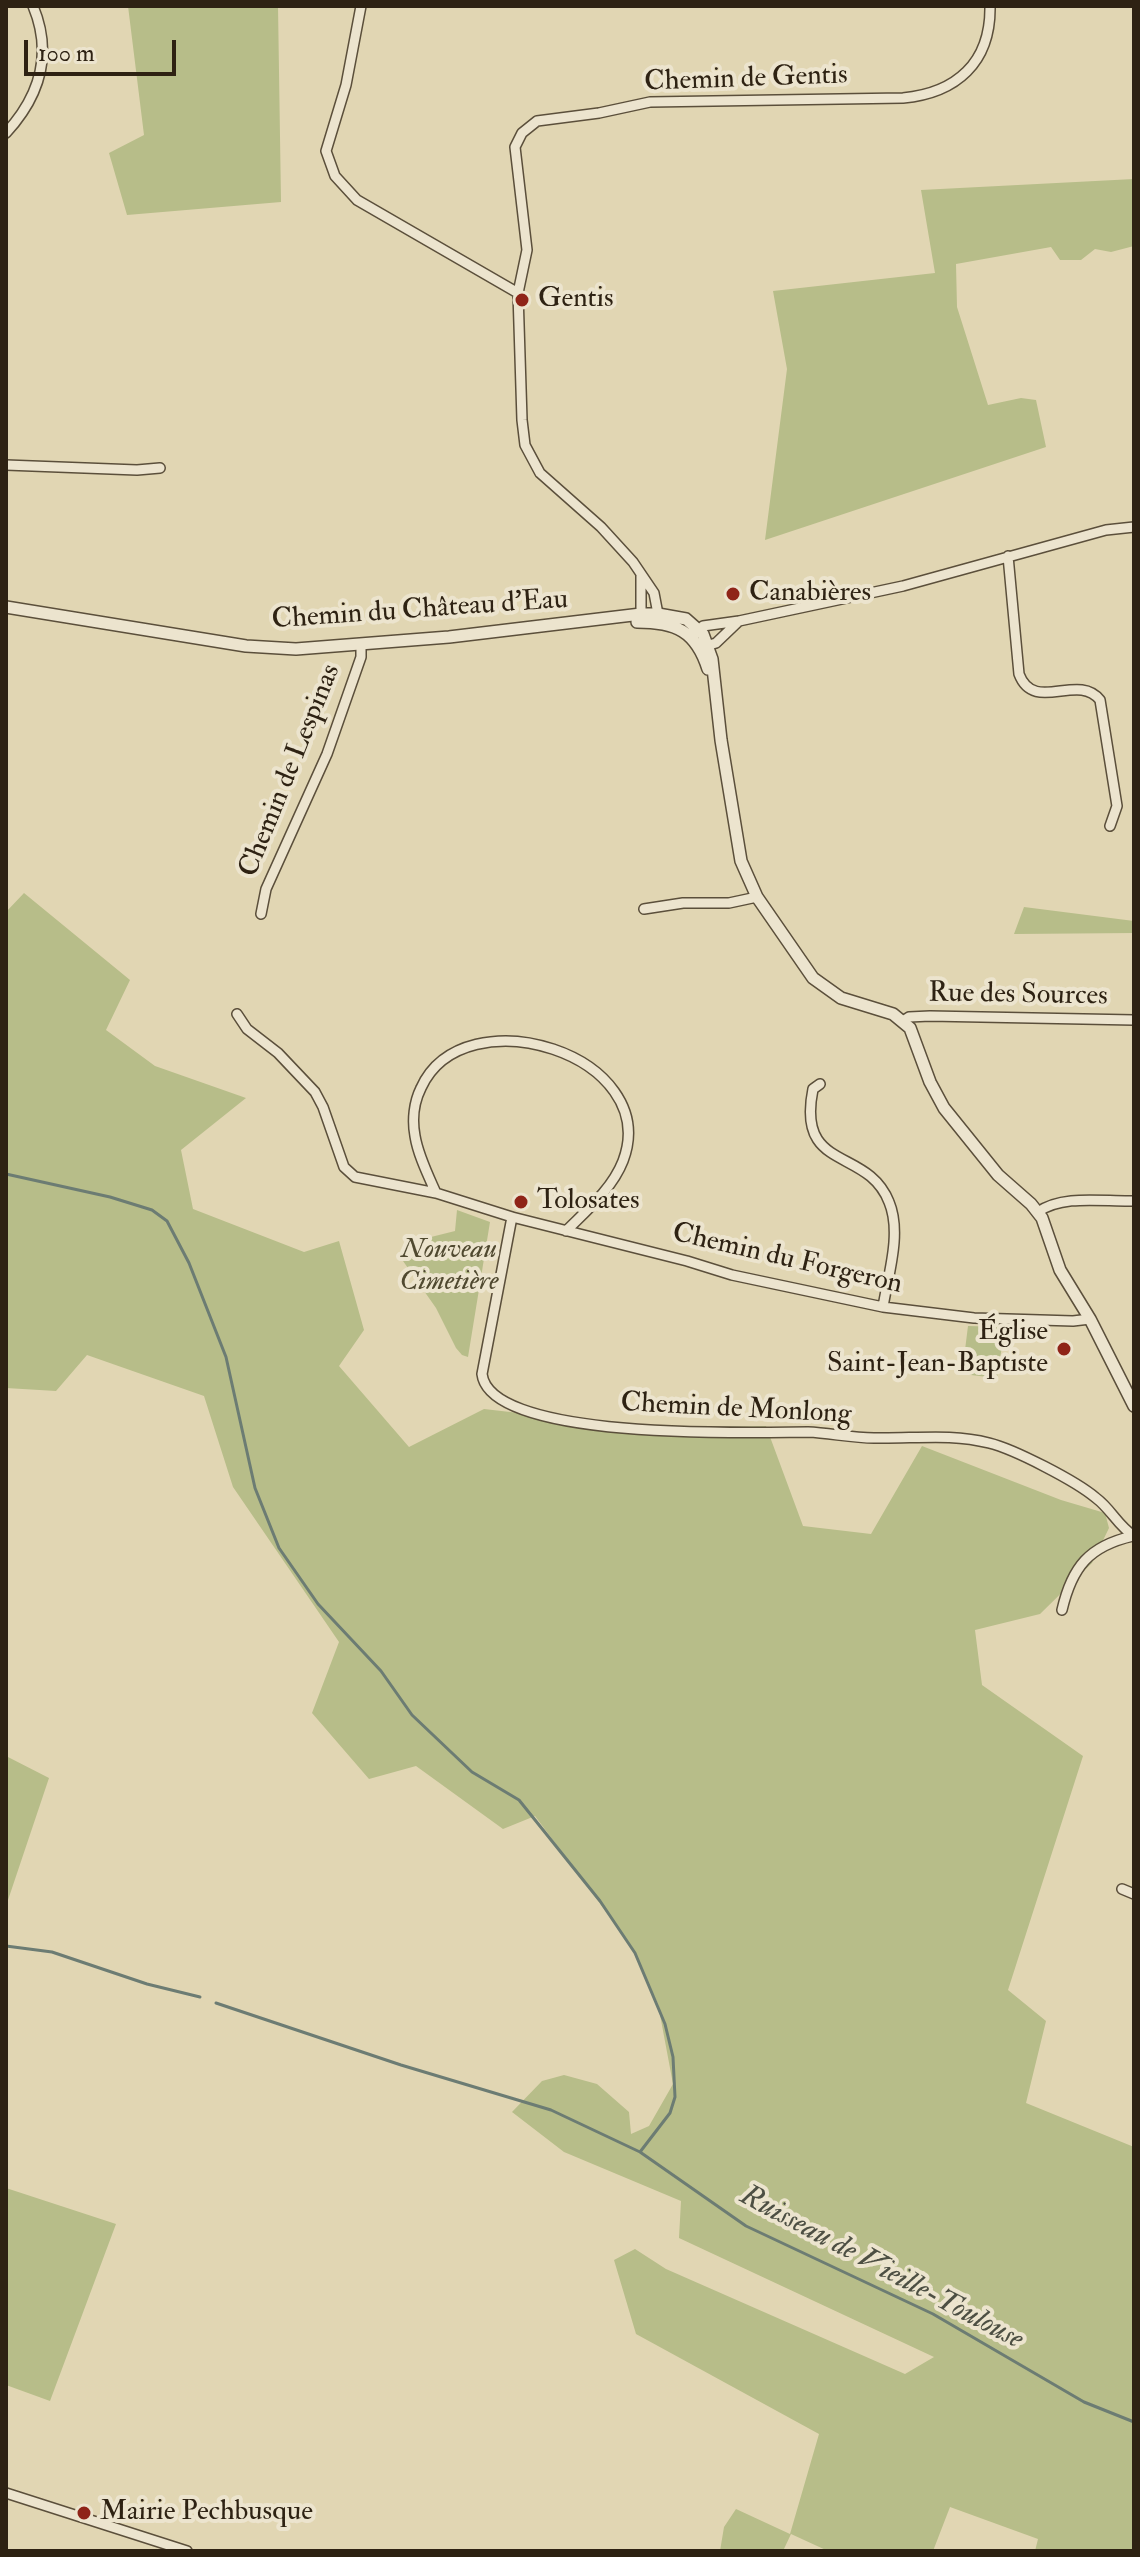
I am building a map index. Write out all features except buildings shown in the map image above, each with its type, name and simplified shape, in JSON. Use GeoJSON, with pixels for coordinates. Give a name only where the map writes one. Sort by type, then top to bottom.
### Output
{"type":"FeatureCollection","features":[{"type":"Feature","properties":{"kind":"street"},"geometry":{"type":"LineString","coordinates":[[6,133],[29,104],[44,62],[43,37],[33,6]]}},
{"type":"Feature","properties":{"kind":"street"},"geometry":{"type":"LineString","coordinates":[[361,6],[346,85],[326,151],[335,176],[357,200],[518,293]]}},
{"type":"Feature","properties":{"kind":"street","name":"Chemin de Gentis"},"geometry":{"type":"LineString","coordinates":[[650,617],[654,593],[633,562],[616,541],[553,486],[530,458],[525,445],[518,293],[527,250],[515,147],[517,139],[529,126],[551,119],[650,102],[903,98],[937,92],[965,74],[975,62],[985,44],[990,25],[990,6]]}},
{"type":"Feature","properties":{"kind":"street"},"geometry":{"type":"LineString","coordinates":[[6,465],[137,470],[160,468]]}},
{"type":"Feature","properties":{"kind":"street"},"geometry":{"type":"LineString","coordinates":[[1134,527],[1106,530],[903,586],[710,625],[701,641],[716,701],[736,840],[745,873],[757,897],[822,987],[841,998],[883,1008],[903,1021],[914,1037],[930,1082],[944,1108],[998,1175],[1040,1210],[1060,1270],[1090,1319],[1134,1406]]}},
{"type":"Feature","properties":{"kind":"street"},"geometry":{"type":"LineString","coordinates":[[1008,556],[1022,683],[1029,690],[1040,692],[1085,689],[1100,700],[1117,806],[1110,826]]}},
{"type":"Feature","properties":{"kind":"street"},"geometry":{"type":"LineString","coordinates":[[641,576],[650,617]]}},
{"type":"Feature","properties":{"kind":"street","name":"Chemin du Château d'Eau"},"geometry":{"type":"LineString","coordinates":[[6,607],[246,646],[296,649],[650,617],[701,641]]}},
{"type":"Feature","properties":{"kind":"street"},"geometry":{"type":"LineString","coordinates":[[701,641],[739,621]]}},
{"type":"Feature","properties":{"kind":"street","name":"Chemin de Lespinas"},"geometry":{"type":"LineString","coordinates":[[261,914],[266,889],[327,754],[361,657],[361,645]]}},
{"type":"Feature","properties":{"kind":"street"},"geometry":{"type":"LineString","coordinates":[[644,909],[683,903],[729,903],[757,897]]}},
{"type":"Feature","properties":{"kind":"street","name":"Chemin du Forgeron"},"geometry":{"type":"LineString","coordinates":[[237,1014],[247,1029],[278,1053],[315,1092],[349,1174],[436,1193],[512,1217],[756,1281],[883,1307],[974,1318],[1090,1319]]}},
{"type":"Feature","properties":{"kind":"street","name":"Rue des Sources"},"geometry":{"type":"LineString","coordinates":[[903,1021],[909,1017],[930,1016],[1134,1020]]}},
{"type":"Feature","properties":{"kind":"street"},"geometry":{"type":"LineString","coordinates":[[436,1193],[415,1136],[413,1115],[417,1096],[433,1069],[461,1051],[490,1042],[522,1042],[554,1049],[570,1055],[596,1072],[617,1096],[627,1123],[628,1136],[623,1161],[606,1190],[566,1231]]}},
{"type":"Feature","properties":{"kind":"street"},"geometry":{"type":"LineString","coordinates":[[820,1084],[813,1089],[811,1098],[809,1120],[813,1133],[831,1154],[871,1176],[889,1200],[893,1213],[894,1229],[883,1307]]}},
{"type":"Feature","properties":{"kind":"street"},"geometry":{"type":"LineString","coordinates":[[1040,1210],[1066,1202],[1134,1201]]}},
{"type":"Feature","properties":{"kind":"street","name":"Chemin de Monlong"},"geometry":{"type":"LineString","coordinates":[[512,1217],[482,1374],[483,1383],[498,1399],[552,1417],[645,1432],[813,1432],[862,1438],[950,1437],[992,1443],[1080,1486],[1104,1505],[1123,1529],[1133,1536]]}},
{"type":"Feature","properties":{"kind":"street"},"geometry":{"type":"LineString","coordinates":[[1062,1610],[1069,1581],[1091,1552],[1111,1541],[1133,1536]]}},
{"type":"Feature","properties":{"kind":"street"},"geometry":{"type":"LineString","coordinates":[[1122,1889],[1134,1894]]}},
{"type":"Feature","properties":{"kind":"street"},"geometry":{"type":"LineString","coordinates":[[6,2493],[187,2551]]}},
{"type":"Feature","properties":{"kind":"green space"},"geometry":{"type":"Polygon","coordinates":[[[128,6],[278,6],[281,202],[127,215],[109,153],[144,135],[128,6]]]}},
{"type":"Feature","properties":{"kind":"green space"},"geometry":{"type":"Polygon","coordinates":[[[1134,179],[1134,246],[1111,252],[1095,249],[1081,260],[1060,260],[1051,247],[956,264],[957,307],[988,405],[1021,398],[1036,400],[1046,447],[765,540],[787,369],[773,291],[935,273],[921,190],[1134,179]]]}},
{"type":"Feature","properties":{"kind":"green space"},"geometry":{"type":"Polygon","coordinates":[[[24,893],[130,980],[106,1030],[155,1066],[246,1098],[181,1150],[193,1209],[304,1252],[339,1241],[364,1330],[339,1366],[409,1447],[484,1409],[649,1428],[766,1426],[803,1526],[871,1534],[922,1446],[1061,1500],[1105,1513],[1109,1528],[1092,1563],[1040,1614],[975,1630],[982,1685],[1083,1756],[1008,1990],[1046,2021],[1026,2103],[1134,2147],[1134,2551],[1035,2551],[1038,2539],[950,2507],[933,2551],[828,2551],[791,2534],[783,2551],[720,2551],[724,2527],[736,2509],[790,2534],[819,2434],[636,2334],[614,2260],[635,2249],[666,2269],[905,2374],[934,2357],[679,2238],[681,2201],[564,2152],[512,2112],[542,2081],[564,2075],[597,2084],[629,2112],[631,2134],[649,2126],[673,2084],[658,2004],[628,1941],[535,1816],[503,1829],[416,1766],[369,1779],[312,1713],[339,1642],[233,1487],[204,1396],[87,1355],[56,1391],[6,1388],[6,912],[24,893]]]}},
{"type":"Feature","properties":{"kind":"green space"},"geometry":{"type":"Polygon","coordinates":[[[1024,907],[1134,921],[1134,933],[1014,934],[1024,907]]]}},
{"type":"Feature","properties":{"kind":"green space","name":"Nouveau Cimetière"},"geometry":{"type":"Polygon","coordinates":[[[457,1210],[490,1222],[468,1357],[456,1348],[436,1308],[403,1261],[431,1237],[455,1231],[457,1210]]]}},
{"type":"Feature","properties":{"kind":"green space"},"geometry":{"type":"Polygon","coordinates":[[[968,1326],[1005,1327],[997,1378],[962,1374],[968,1326]]]}},
{"type":"Feature","properties":{"kind":"green space"},"geometry":{"type":"Polygon","coordinates":[[[6,1756],[49,1778],[6,1906],[6,1756]]]}},
{"type":"Feature","properties":{"kind":"green space"},"geometry":{"type":"Polygon","coordinates":[[[6,2188],[116,2224],[50,2401],[6,2385],[6,2188]]]}},
{"type":"Feature","properties":{"kind":"waterway","name":"Ruisseau de Vieille-Toulouse"},"geometry":{"type":"LineString","coordinates":[[6,1174],[110,1197],[152,1210],[167,1221],[189,1263],[226,1357],[255,1488],[279,1548],[318,1604],[381,1671],[412,1715],[472,1772],[519,1800],[600,1901],[635,1953],[665,2024],[673,2057],[675,2097],[670,2113],[640,2152],[746,2226],[933,2314],[1084,2402],[1134,2422]]}},
{"type":"Feature","properties":{"kind":"waterway"},"geometry":{"type":"LineString","coordinates":[[6,1946],[52,1952],[147,1984],[200,1997]]}},
{"type":"Feature","properties":{"kind":"waterway"},"geometry":{"type":"LineString","coordinates":[[216,2003],[401,2065],[551,2110],[640,2152]]}},
{"type":"Feature","properties":{"kind":"place","name":"Gentis"},"geometry":{"type":"Point","coordinates":[522,300]}},
{"type":"Feature","properties":{"kind":"place","name":"Canabières"},"geometry":{"type":"Point","coordinates":[733,594]}},
{"type":"Feature","properties":{"kind":"place","name":"Tolosates"},"geometry":{"type":"Point","coordinates":[521,1202]}},
{"type":"Feature","properties":{"kind":"place","name":"Église Saint-Jean-Baptiste"},"geometry":{"type":"Point","coordinates":[1064,1349]}},
{"type":"Feature","properties":{"kind":"place","name":"Mairie Pechbusque"},"geometry":{"type":"Point","coordinates":[84,2513]}}]}
